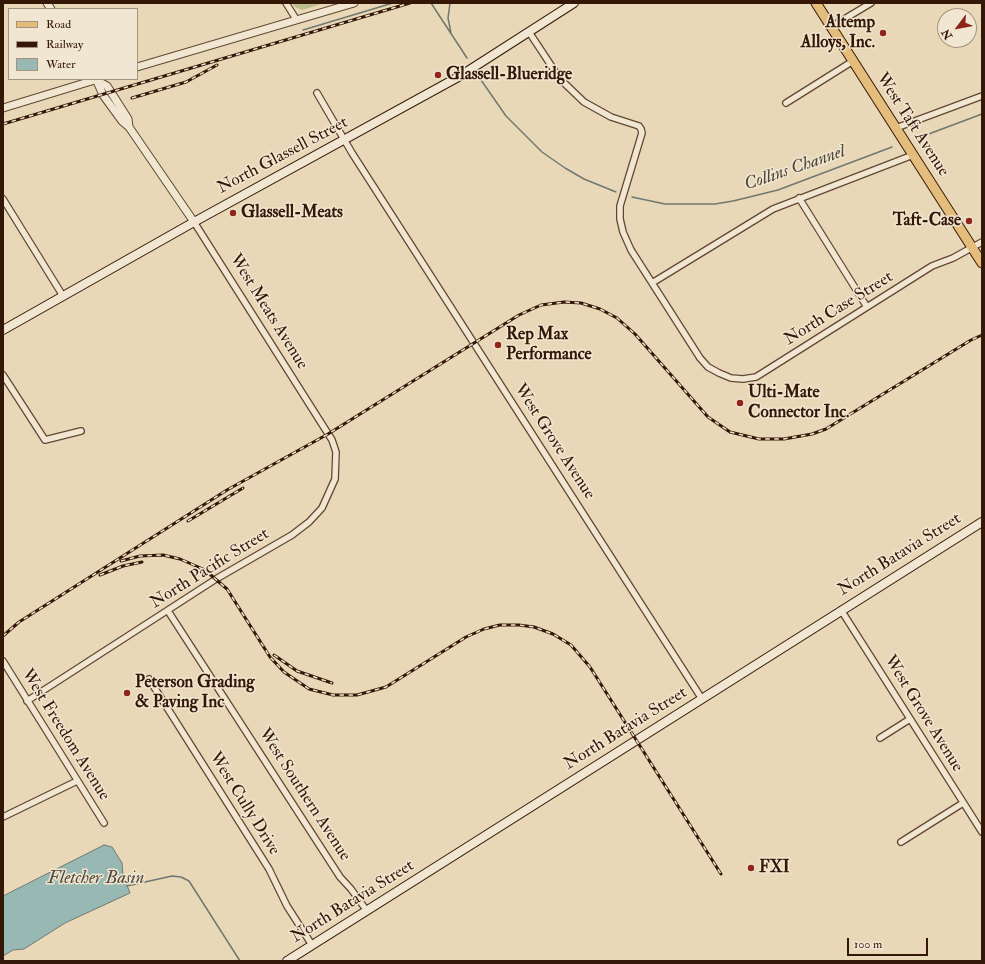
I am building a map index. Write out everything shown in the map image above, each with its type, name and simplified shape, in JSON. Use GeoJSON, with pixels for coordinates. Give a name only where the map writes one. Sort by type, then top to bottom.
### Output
{"type":"FeatureCollection","features":[{"type":"Feature","properties":{"kind":"main road","name":"North Glassell Street"},"geometry":{"type":"LineString","coordinates":[[3,330],[194,222],[460,76],[574,3]]}},
{"type":"Feature","properties":{"kind":"main road","name":"West Taft Avenue"},"geometry":{"type":"LineString","coordinates":[[816,3],[982,263]]}},
{"type":"Feature","properties":{"kind":"main road","name":"North Batavia Street"},"geometry":{"type":"LineString","coordinates":[[287,961],[982,522]]}},
{"type":"Feature","properties":{"kind":"street"},"geometry":{"type":"LineString","coordinates":[[286,3],[296,19]]}},
{"type":"Feature","properties":{"kind":"street"},"geometry":{"type":"LineString","coordinates":[[138,67],[354,3]]}},
{"type":"Feature","properties":{"kind":"street"},"geometry":{"type":"LineString","coordinates":[[831,27],[871,3]]}},
{"type":"Feature","properties":{"kind":"street"},"geometry":{"type":"LineString","coordinates":[[529,32],[560,79],[584,102],[611,116],[639,126],[641,129],[642,133],[620,206],[620,219],[625,240],[652,283],[772,210],[799,198],[913,155]]}},
{"type":"Feature","properties":{"kind":"street"},"geometry":{"type":"LineString","coordinates":[[786,103],[853,60]]}},
{"type":"Feature","properties":{"kind":"street"},"geometry":{"type":"LineString","coordinates":[[3,108],[94,80]]}},
{"type":"Feature","properties":{"kind":"street"},"geometry":{"type":"LineString","coordinates":[[98,80],[107,86],[128,118],[129,127],[194,222]]}},
{"type":"Feature","properties":{"kind":"street","name":"West Grove Avenue"},"geometry":{"type":"LineString","coordinates":[[317,93],[344,141],[702,699]]}},
{"type":"Feature","properties":{"kind":"street"},"geometry":{"type":"LineString","coordinates":[[896,128],[982,96]]}},
{"type":"Feature","properties":{"kind":"street"},"geometry":{"type":"LineString","coordinates":[[799,198],[868,307]]}},
{"type":"Feature","properties":{"kind":"street"},"geometry":{"type":"LineString","coordinates":[[3,199],[63,296]]}},
{"type":"Feature","properties":{"kind":"street","name":"West Meats Avenue"},"geometry":{"type":"LineString","coordinates":[[194,222],[318,418]]}},
{"type":"Feature","properties":{"kind":"street","name":"North Case Street"},"geometry":{"type":"LineString","coordinates":[[652,283],[685,336],[708,367],[731,378],[743,379],[756,377],[932,266],[982,242]]}},
{"type":"Feature","properties":{"kind":"street"},"geometry":{"type":"LineString","coordinates":[[3,375],[45,440],[81,431]]}},
{"type":"Feature","properties":{"kind":"street","name":"North Pacific Street"},"geometry":{"type":"LineString","coordinates":[[27,700],[216,579],[292,535],[309,522],[322,508],[335,479],[336,452],[332,440],[318,418]]}},
{"type":"Feature","properties":{"kind":"street","name":"West Grove Avenue"},"geometry":{"type":"LineString","coordinates":[[841,610],[982,832]]}},
{"type":"Feature","properties":{"kind":"street","name":"West Southern Avenue"},"geometry":{"type":"LineString","coordinates":[[168,611],[340,877],[351,888],[367,911]]}},
{"type":"Feature","properties":{"kind":"street","name":"West Freedom Avenue"},"geometry":{"type":"LineString","coordinates":[[3,662],[104,823]]}},
{"type":"Feature","properties":{"kind":"street","name":"West Cully Drive"},"geometry":{"type":"LineString","coordinates":[[149,679],[269,869],[287,906],[312,945]]}},
{"type":"Feature","properties":{"kind":"street"},"geometry":{"type":"LineString","coordinates":[[880,738],[910,719]]}},
{"type":"Feature","properties":{"kind":"street"},"geometry":{"type":"LineString","coordinates":[[3,817],[77,781]]}},
{"type":"Feature","properties":{"kind":"street"},"geometry":{"type":"LineString","coordinates":[[901,842],[963,803]]}},
{"type":"Feature","properties":{"kind":"green space"},"geometry":{"type":"Polygon","coordinates":[[[292,3],[325,3],[302,10],[295,7],[292,3]]]}},
{"type":"Feature","properties":{"kind":"water","name":"Fletcher Basin"},"geometry":{"type":"Polygon","coordinates":[[[104,845],[112,847],[122,863],[123,875],[130,893],[65,923],[24,949],[13,950],[3,956],[3,896],[104,845]]]}},
{"type":"Feature","properties":{"kind":"waterway","name":"Collins Channel"},"geometry":{"type":"LineString","coordinates":[[303,30],[393,3]]}},
{"type":"Feature","properties":{"kind":"waterway","name":"Collins Channel"},"geometry":{"type":"LineString","coordinates":[[431,3],[467,58]]}},
{"type":"Feature","properties":{"kind":"waterway"},"geometry":{"type":"LineString","coordinates":[[450,3],[448,18],[451,33]]}},
{"type":"Feature","properties":{"kind":"waterway","name":"Collins Channel"},"geometry":{"type":"LineString","coordinates":[[481,80],[506,116],[542,152],[584,179],[616,192]]}},
{"type":"Feature","properties":{"kind":"waterway","name":"Collins Channel"},"geometry":{"type":"LineString","coordinates":[[918,138],[982,114]]}},
{"type":"Feature","properties":{"kind":"waterway","name":"Collins Channel"},"geometry":{"type":"LineString","coordinates":[[632,197],[665,204],[715,204],[733,201],[778,190],[892,147]]}},
{"type":"Feature","properties":{"kind":"waterway"},"geometry":{"type":"LineString","coordinates":[[127,886],[172,876],[181,877],[189,881],[240,961]]}},
{"type":"Feature","properties":{"kind":"railway"},"geometry":{"type":"LineString","coordinates":[[3,124],[410,3]]}},
{"type":"Feature","properties":{"kind":"railway"},"geometry":{"type":"LineString","coordinates":[[132,98],[186,82],[217,65]]}},
{"type":"Feature","properties":{"kind":"railway"},"geometry":{"type":"LineString","coordinates":[[3,636],[19,622],[227,490],[328,434],[519,315],[541,305],[564,302],[581,303],[600,309],[617,318],[635,334],[708,417],[730,432],[759,439],[784,439],[812,434],[826,429],[971,340],[982,335]]}},
{"type":"Feature","properties":{"kind":"railway"},"geometry":{"type":"LineString","coordinates":[[188,521],[243,488]]}},
{"type":"Feature","properties":{"kind":"railway"},"geometry":{"type":"LineString","coordinates":[[121,561],[140,556],[163,555],[180,559],[205,570],[227,589],[270,657],[284,672],[309,689],[333,695],[357,695],[386,687],[466,637],[484,629],[500,625],[519,625],[534,627],[553,634],[571,645],[590,667],[721,874]]}},
{"type":"Feature","properties":{"kind":"railway"},"geometry":{"type":"LineString","coordinates":[[100,575],[123,566],[142,562]]}},
{"type":"Feature","properties":{"kind":"railway"},"geometry":{"type":"LineString","coordinates":[[274,655],[297,671],[332,683]]}},
{"type":"Feature","properties":{"kind":"place","name":"Altemp Alloys, Inc."},"geometry":{"type":"Point","coordinates":[883,33]}},
{"type":"Feature","properties":{"kind":"place","name":"Glassell-Blueridge"},"geometry":{"type":"Point","coordinates":[438,75]}},
{"type":"Feature","properties":{"kind":"place","name":"Glassell-Meats"},"geometry":{"type":"Point","coordinates":[233,213]}},
{"type":"Feature","properties":{"kind":"place","name":"Taft-Case"},"geometry":{"type":"Point","coordinates":[969,221]}},
{"type":"Feature","properties":{"kind":"place","name":"Rep Max Performance"},"geometry":{"type":"Point","coordinates":[498,345]}},
{"type":"Feature","properties":{"kind":"place","name":"Ulti-Mate Connector Inc."},"geometry":{"type":"Point","coordinates":[740,403]}},
{"type":"Feature","properties":{"kind":"place","name":"Peterson Grading & Paving Inc"},"geometry":{"type":"Point","coordinates":[127,693]}},
{"type":"Feature","properties":{"kind":"place","name":"FXI"},"geometry":{"type":"Point","coordinates":[751,868]}}]}
